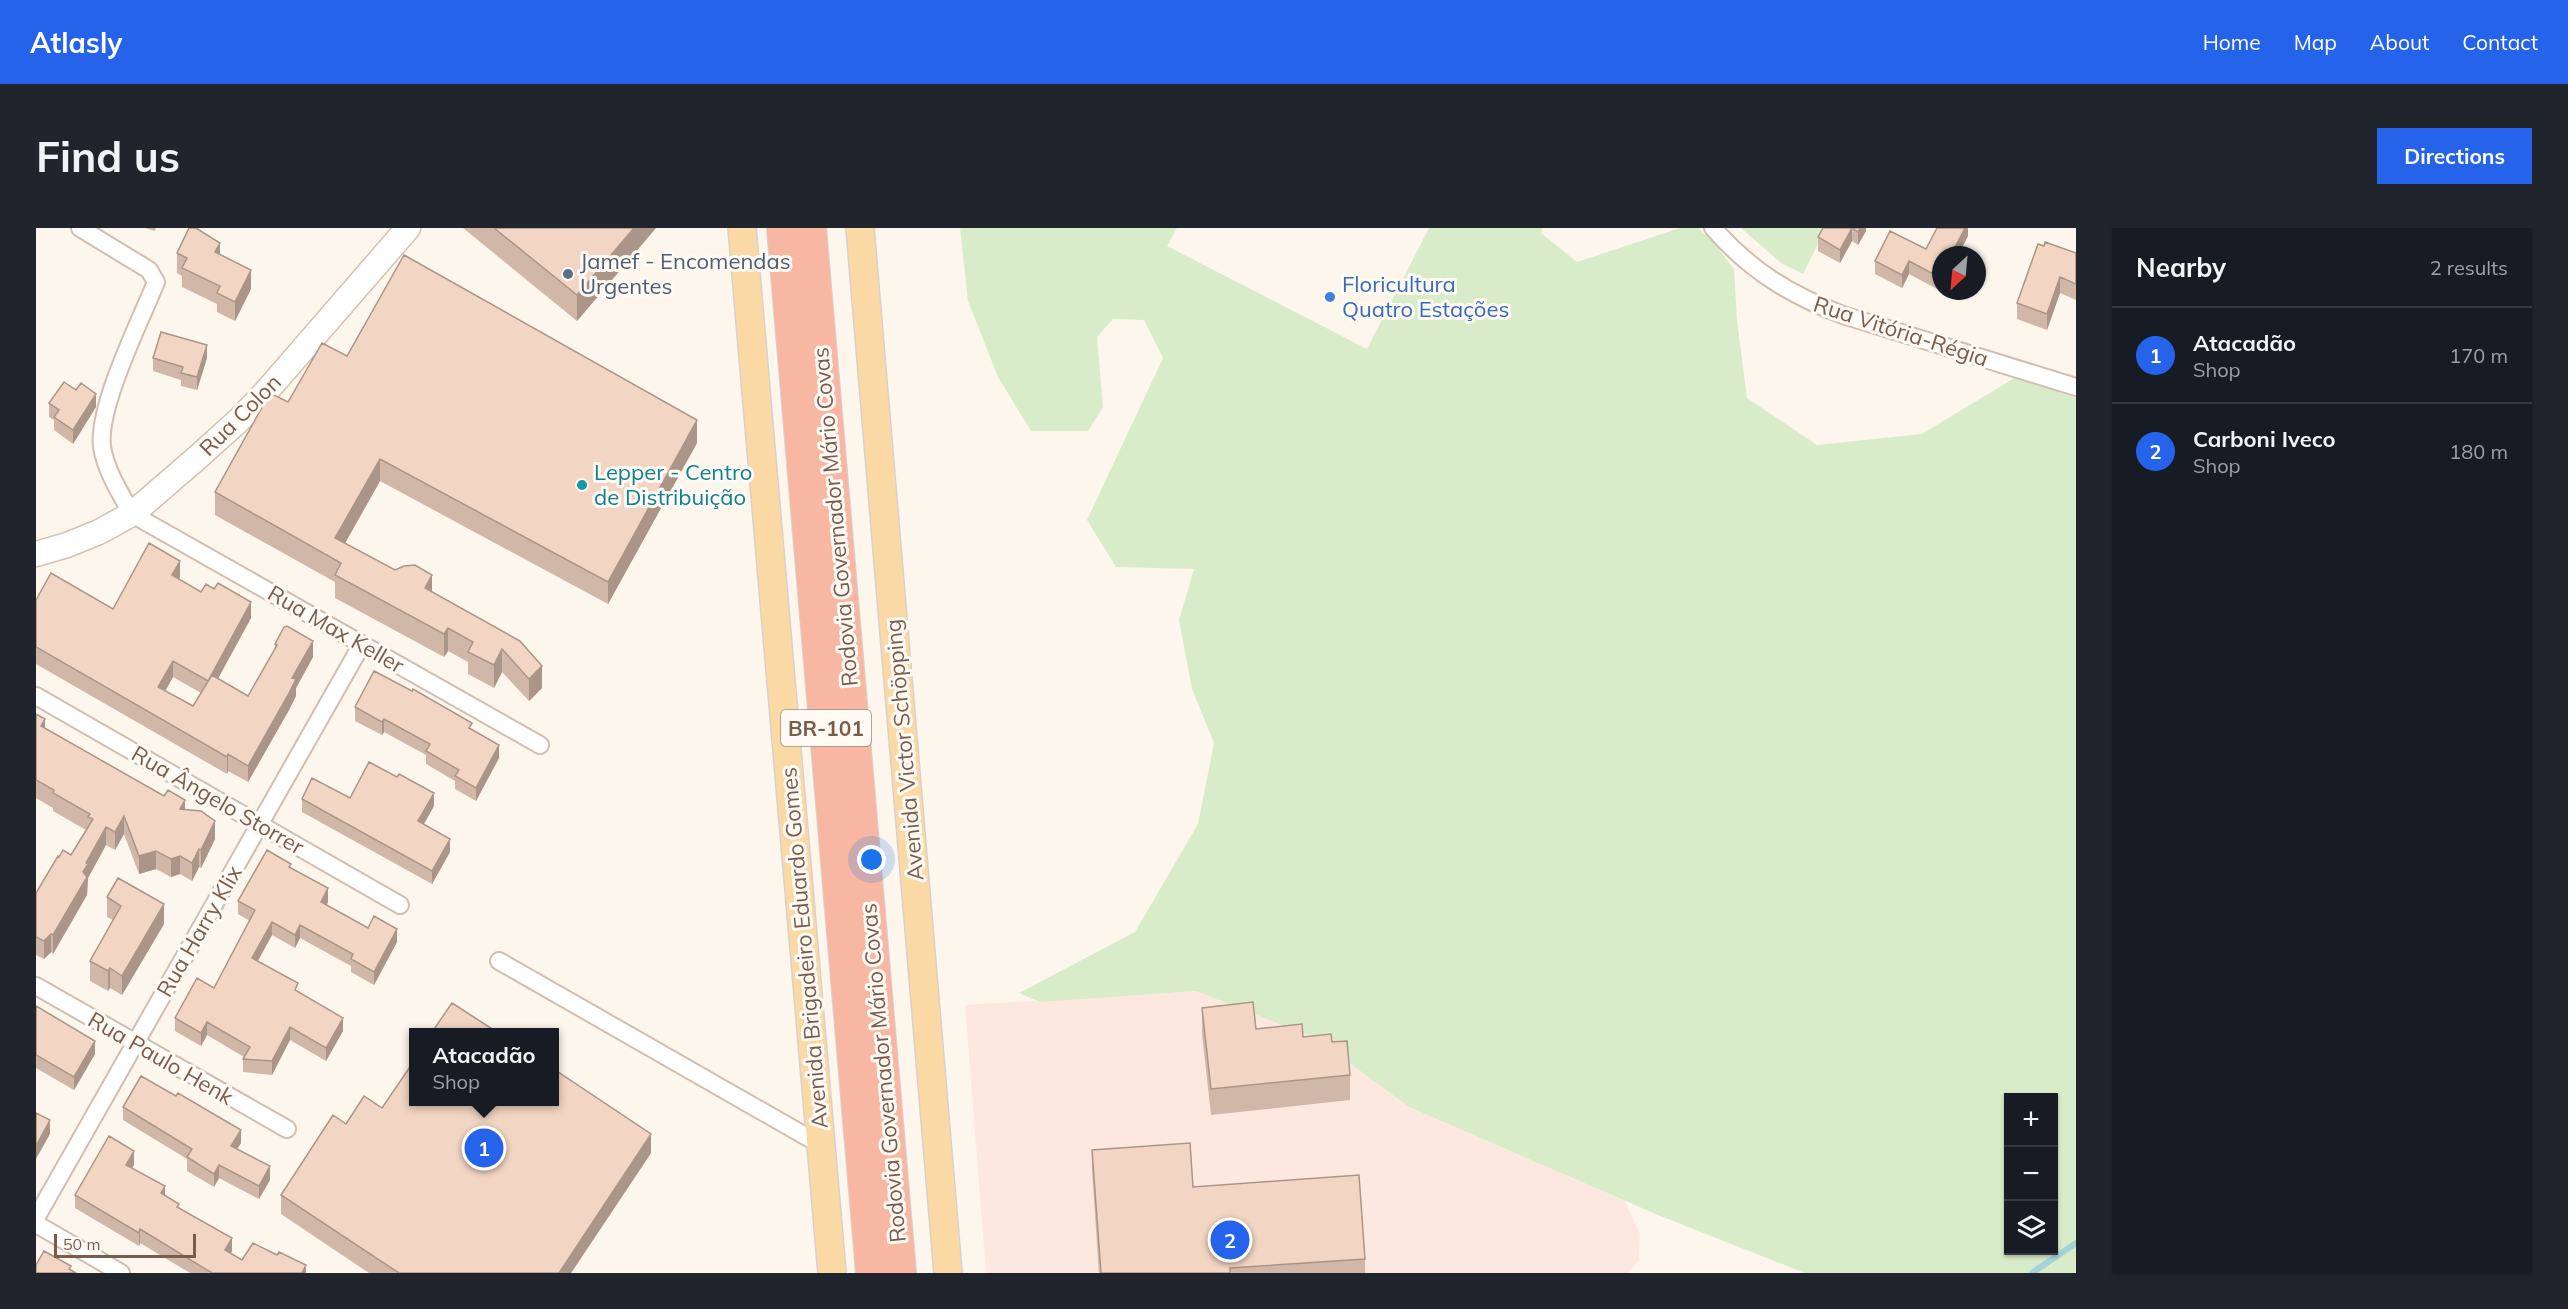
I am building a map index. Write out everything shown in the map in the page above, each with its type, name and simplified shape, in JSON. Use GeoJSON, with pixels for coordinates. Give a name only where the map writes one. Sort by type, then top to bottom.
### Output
{"type":"FeatureCollection","features":[{"type":"Feature","properties":{"kind":"highway","name":"Rodovia Governador Mário Covas"},"geometry":{"type":"LineString","coordinates":[[783,228],[872,1273]]}},
{"type":"Feature","properties":{"kind":"highway","name":"Rodovia Governador Mário Covas"},"geometry":{"type":"LineString","coordinates":[[810,228],[900,1273]]}},
{"type":"Feature","properties":{"kind":"main road","name":"Avenida Brigadeiro Eduardo Gomes"},"geometry":{"type":"LineString","coordinates":[[741,228],[832,1273]]}},
{"type":"Feature","properties":{"kind":"main road","name":"Avenida Victor Schöpping"},"geometry":{"type":"LineString","coordinates":[[860,228],[948,1273]]}},
{"type":"Feature","properties":{"kind":"street"},"geometry":{"type":"LineString","coordinates":[[80,228],[149,270],[156,282],[109,399],[103,427],[102,448],[114,484],[132,514]]}},
{"type":"Feature","properties":{"kind":"street","name":"Rua Colon"},"geometry":{"type":"LineString","coordinates":[[36,554],[99,532],[132,514],[239,420],[408,228]]}},
{"type":"Feature","properties":{"kind":"street","name":"Rua Vitória-Régia"},"geometry":{"type":"LineString","coordinates":[[1713,228],[1729,246],[1762,275],[1810,302],[1843,315],[2076,387]]}},
{"type":"Feature","properties":{"kind":"street","name":"Rua Max Keller"},"geometry":{"type":"LineString","coordinates":[[132,514],[540,745]]}},
{"type":"Feature","properties":{"kind":"street","name":"Rua Harry Klix"},"geometry":{"type":"LineString","coordinates":[[36,1218],[362,644]]}},
{"type":"Feature","properties":{"kind":"street","name":"Rua Ângelo Storrer"},"geometry":{"type":"LineString","coordinates":[[36,696],[400,905]]}},
{"type":"Feature","properties":{"kind":"street"},"geometry":{"type":"LineString","coordinates":[[499,961],[821,1145]]}},
{"type":"Feature","properties":{"kind":"street","name":"Rua Paulo Henk"},"geometry":{"type":"LineString","coordinates":[[36,986],[287,1129]]}},
{"type":"Feature","properties":{"kind":"street"},"geometry":{"type":"LineString","coordinates":[[36,1224],[121,1273]]}},
{"type":"Feature","properties":{"kind":"shaded area"},"geometry":{"type":"Polygon","coordinates":[[[1196,991],[1317,1039],[1409,1107],[1625,1201],[1640,1234],[1639,1260],[1629,1273],[986,1273],[965,1005],[1196,991]]]}},
{"type":"Feature","properties":{"kind":"green space"},"geometry":{"type":"Polygon","coordinates":[[[960,228],[1177,228],[1167,246],[1367,349],[1429,228],[1542,228],[1541,233],[1577,262],[1680,228],[1698,228],[1714,243],[1734,269],[1737,320],[1747,398],[1817,445],[1922,434],[2016,377],[2076,398],[2076,1273],[1805,1273],[1658,1215],[1409,1107],[1317,1039],[1196,991],[1040,1002],[1019,993],[1135,932],[1198,824],[1214,743],[1192,689],[1179,620],[1194,569],[1116,567],[1087,520],[1163,358],[1144,320],[1113,319],[1097,337],[1103,407],[1088,431],[1031,431],[998,377],[968,301],[960,228]]]}},
{"type":"Feature","properties":{"kind":"green space"},"geometry":{"type":"Polygon","coordinates":[[[1741,228],[1826,228],[1803,274],[1781,263],[1741,228]]]}},
{"type":"Feature","properties":{"kind":"building"},"geometry":{"type":"Polygon","coordinates":[[[189,228],[196,228],[220,243],[215,252],[251,270],[235,302],[217,293],[220,286],[182,268],[187,258],[177,253],[189,228]]]}},
{"type":"Feature","properties":{"kind":"building"},"geometry":{"type":"Polygon","coordinates":[[[494,228],[634,228],[577,295],[494,228]]]}},
{"type":"Feature","properties":{"kind":"building"},"geometry":{"type":"Polygon","coordinates":[[[1823,228],[1852,228],[1840,250],[1818,237],[1823,228]]]}},
{"type":"Feature","properties":{"kind":"building"},"geometry":{"type":"Polygon","coordinates":[[[1937,228],[1965,228],[1956,246],[1932,246],[1932,273],[1909,261],[1902,275],[1875,261],[1890,231],[1926,249],[1937,228]]]}},
{"type":"Feature","properties":{"kind":"building"},"geometry":{"type":"Polygon","coordinates":[[[2045,242],[2076,253],[2076,284],[2060,277],[2047,314],[2017,303],[2038,244],[2044,246],[2045,242]]]}},
{"type":"Feature","properties":{"kind":"building"},"geometry":{"type":"Polygon","coordinates":[[[404,255],[697,420],[608,582],[380,459],[335,538],[395,570],[415,565],[432,575],[425,588],[520,641],[542,666],[529,679],[502,649],[494,665],[468,652],[473,642],[448,628],[444,634],[335,575],[341,563],[215,492],[270,393],[288,402],[322,343],[347,356],[404,255]]]}},
{"type":"Feature","properties":{"kind":"building"},"geometry":{"type":"Polygon","coordinates":[[[161,332],[207,345],[197,377],[181,373],[183,367],[153,358],[161,332]]]}},
{"type":"Feature","properties":{"kind":"building"},"geometry":{"type":"Polygon","coordinates":[[[64,382],[76,390],[81,383],[96,394],[73,430],[54,417],[59,410],[49,403],[64,382]]]}},
{"type":"Feature","properties":{"kind":"building"},"geometry":{"type":"Polygon","coordinates":[[[149,543],[180,561],[172,575],[201,592],[206,584],[214,589],[218,583],[251,602],[208,681],[173,661],[158,687],[193,706],[212,675],[248,696],[277,645],[275,644],[284,627],[287,626],[313,641],[292,678],[296,679],[289,693],[248,766],[228,754],[227,757],[36,647],[36,600],[51,573],[113,609],[149,543]]]}},
{"type":"Feature","properties":{"kind":"building"},"geometry":{"type":"Polygon","coordinates":[[[374,671],[412,691],[413,689],[472,723],[469,728],[499,745],[476,788],[455,776],[459,770],[426,751],[430,744],[384,719],[382,722],[355,707],[374,671]]]}},
{"type":"Feature","properties":{"kind":"building"},"geometry":{"type":"Polygon","coordinates":[[[36,714],[45,719],[41,726],[164,796],[168,790],[185,800],[180,809],[201,811],[215,821],[192,863],[180,856],[171,859],[156,851],[139,856],[124,816],[115,832],[106,827],[86,863],[88,864],[83,872],[87,877],[53,935],[51,934],[44,941],[36,937],[36,893],[58,856],[63,850],[71,855],[93,819],[88,817],[90,814],[53,793],[54,790],[36,780],[36,714]]]}},
{"type":"Feature","properties":{"kind":"building"},"geometry":{"type":"Polygon","coordinates":[[[369,762],[397,777],[399,774],[434,793],[418,821],[450,839],[432,871],[302,799],[312,778],[350,798],[369,762]]]}},
{"type":"Feature","properties":{"kind":"building"},"geometry":{"type":"Polygon","coordinates":[[[267,850],[291,864],[289,867],[328,888],[321,902],[368,928],[374,916],[397,929],[374,972],[351,959],[353,954],[300,925],[295,935],[272,922],[252,958],[298,983],[295,990],[343,1018],[326,1048],[290,1027],[272,1061],[243,1059],[250,1047],[207,1022],[201,1033],[175,1018],[197,978],[214,988],[255,910],[238,901],[267,850]]]}},
{"type":"Feature","properties":{"kind":"building"},"geometry":{"type":"Polygon","coordinates":[[[118,878],[164,904],[122,976],[110,968],[108,971],[90,961],[121,906],[107,897],[118,878]]]}},
{"type":"Feature","properties":{"kind":"building"},"geometry":{"type":"Polygon","coordinates":[[[1253,1002],[1256,1029],[1302,1024],[1303,1037],[1331,1034],[1332,1042],[1347,1041],[1350,1075],[1211,1089],[1202,1008],[1253,1002]]]}},
{"type":"Feature","properties":{"kind":"building"},"geometry":{"type":"Polygon","coordinates":[[[452,1003],[491,1028],[435,1028],[452,1003]]]}},
{"type":"Feature","properties":{"kind":"building"},"geometry":{"type":"Polygon","coordinates":[[[36,1006],[95,1041],[74,1077],[36,1055],[36,1006]]]}},
{"type":"Feature","properties":{"kind":"building"},"geometry":{"type":"Polygon","coordinates":[[[409,1068],[409,1106],[559,1106],[559,1073],[651,1134],[559,1273],[399,1273],[281,1195],[333,1115],[346,1124],[364,1096],[382,1108],[409,1068]]]}},
{"type":"Feature","properties":{"kind":"building"},"geometry":{"type":"Polygon","coordinates":[[[141,1076],[176,1096],[178,1093],[241,1130],[231,1146],[270,1166],[259,1186],[219,1165],[214,1174],[187,1157],[192,1149],[123,1107],[141,1076]]]}},
{"type":"Feature","properties":{"kind":"building"},"geometry":{"type":"Polygon","coordinates":[[[36,1113],[50,1120],[36,1146],[36,1113]]]}},
{"type":"Feature","properties":{"kind":"building"},"geometry":{"type":"Polygon","coordinates":[[[109,1136],[134,1151],[126,1165],[165,1186],[161,1193],[179,1204],[177,1207],[232,1238],[225,1250],[242,1260],[253,1243],[277,1255],[279,1252],[306,1265],[302,1273],[212,1273],[140,1229],[139,1233],[75,1195],[109,1136]]]}},
{"type":"Feature","properties":{"kind":"building"},"geometry":{"type":"Polygon","coordinates":[[[1190,1143],[1193,1187],[1359,1175],[1365,1259],[1230,1268],[1230,1273],[1101,1273],[1092,1150],[1190,1143]]]}},
{"type":"Feature","properties":{"kind":"building"},"geometry":{"type":"Polygon","coordinates":[[[44,1251],[71,1266],[69,1269],[76,1273],[36,1273],[36,1265],[44,1251]]]}},
{"type":"Feature","properties":{"kind":"waterway"},"geometry":{"type":"LineString","coordinates":[[2032,1273],[2076,1243]]}},
{"type":"Feature","properties":{"kind":"place","name":"Jamef - Encomendas Urgentes"},"geometry":{"type":"Point","coordinates":[568,274]}},
{"type":"Feature","properties":{"kind":"place","name":"Floricultura Quatro Estações"},"geometry":{"type":"Point","coordinates":[1330,297]}},
{"type":"Feature","properties":{"kind":"place","name":"Lepper - Centro de Distribuição"},"geometry":{"type":"Point","coordinates":[582,485]}},
{"type":"Feature","properties":{"kind":"place","name":"Atacadão"},"geometry":{"type":"Point","coordinates":[484,1148]}},
{"type":"Feature","properties":{"kind":"place","name":"Carboni Iveco"},"geometry":{"type":"Point","coordinates":[1230,1240]}}]}
